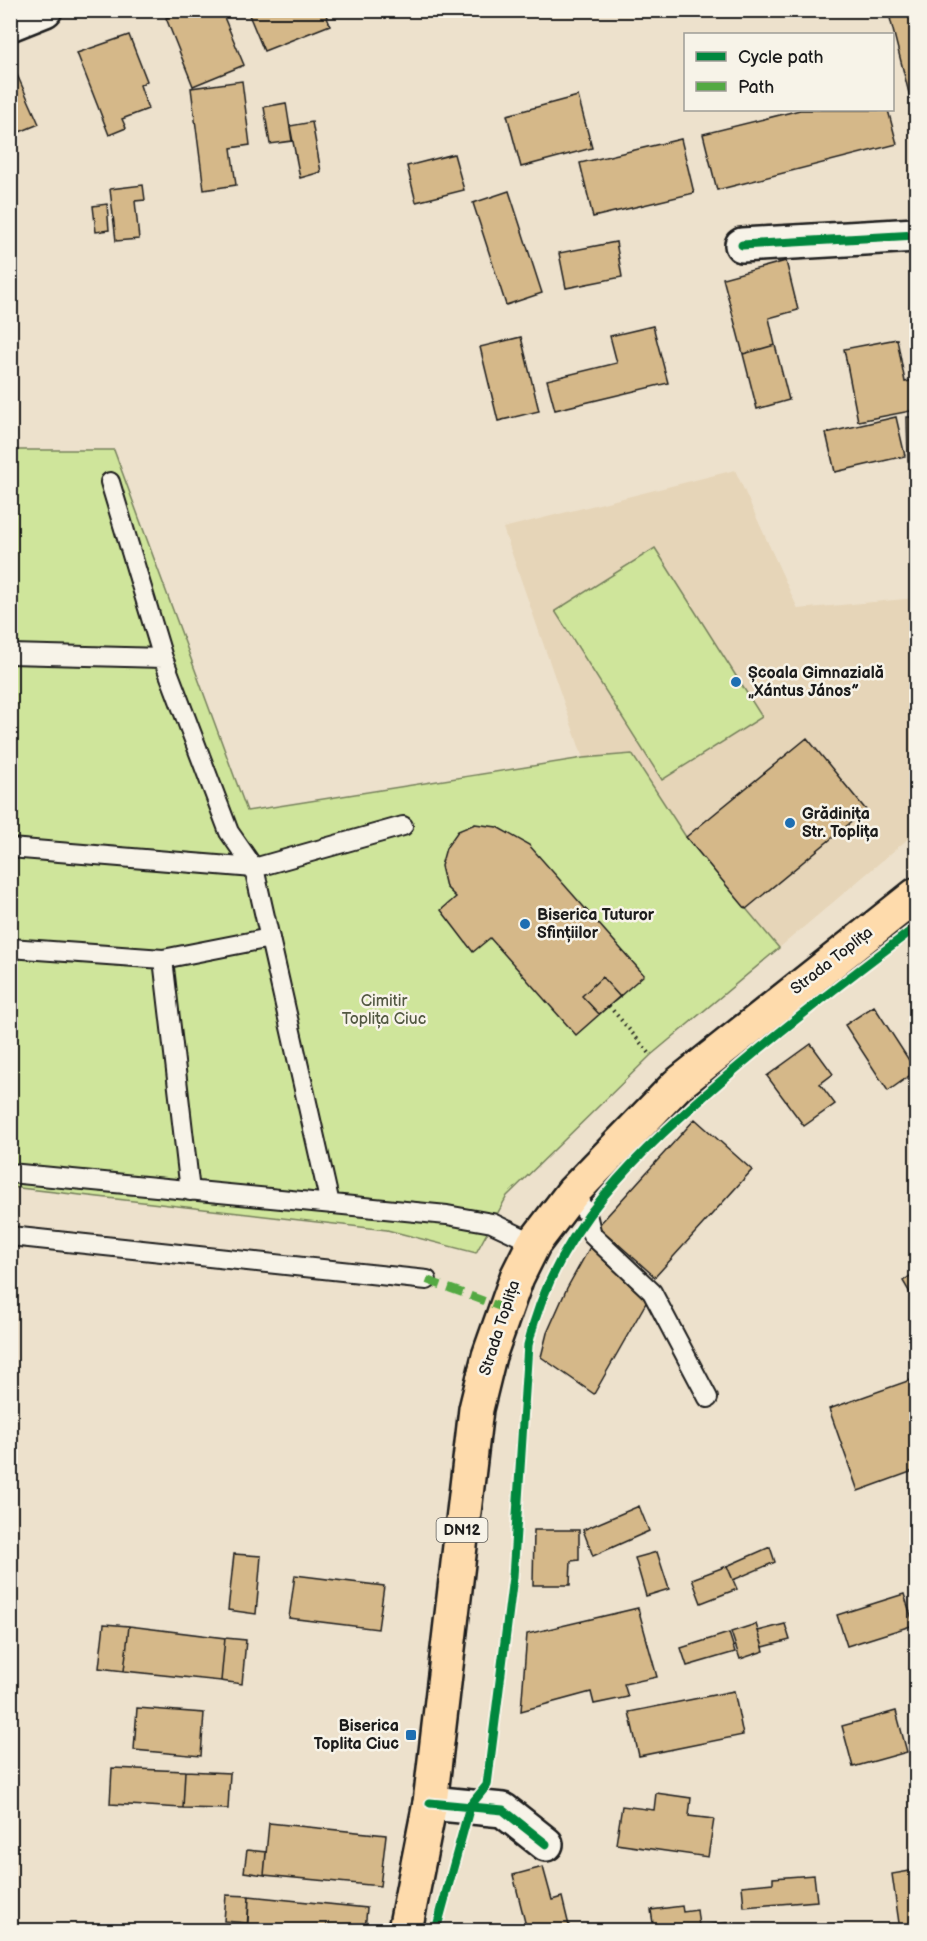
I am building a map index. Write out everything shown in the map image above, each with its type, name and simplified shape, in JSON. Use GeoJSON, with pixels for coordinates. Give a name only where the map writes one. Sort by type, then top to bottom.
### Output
{"type":"FeatureCollection","features":[{"type":"Feature","properties":{"kind":"main road","name":"Strada Toplița"},"geometry":{"type":"LineString","coordinates":[[405,1930],[430,1803],[476,1409],[489,1356],[517,1277],[534,1243],[573,1192],[677,1085],[916,895]]}},
{"type":"Feature","properties":{"kind":"street"},"geometry":{"type":"LineString","coordinates":[[10,24],[45,10]]}},
{"type":"Feature","properties":{"kind":"street"},"geometry":{"type":"LineString","coordinates":[[742,245],[916,235]]}},
{"type":"Feature","properties":{"kind":"street"},"geometry":{"type":"LineString","coordinates":[[430,1803],[503,1810],[546,1844]]}},
{"type":"Feature","properties":{"kind":"lane"},"geometry":{"type":"LineString","coordinates":[[110,482],[162,658],[229,832],[254,868],[330,1204]]}},
{"type":"Feature","properties":{"kind":"lane"},"geometry":{"type":"LineString","coordinates":[[10,654],[162,658]]}},
{"type":"Feature","properties":{"kind":"lane"},"geometry":{"type":"LineString","coordinates":[[10,848],[254,868],[403,826]]}},
{"type":"Feature","properties":{"kind":"lane"},"geometry":{"type":"LineString","coordinates":[[10,948],[163,959],[270,938]]}},
{"type":"Feature","properties":{"kind":"lane"},"geometry":{"type":"LineString","coordinates":[[163,959],[189,1191]]}},
{"type":"Feature","properties":{"kind":"lane"},"geometry":{"type":"LineString","coordinates":[[10,1173],[447,1215],[492,1223],[534,1243]]}},
{"type":"Feature","properties":{"kind":"lane"},"geometry":{"type":"LineString","coordinates":[[573,1192],[587,1214],[592,1235],[652,1292],[708,1398]]}},
{"type":"Feature","properties":{"kind":"lane"},"geometry":{"type":"LineString","coordinates":[[10,1236],[427,1280]]}},
{"type":"Feature","properties":{"kind":"path"},"geometry":{"type":"LineString","coordinates":[[609,1006],[677,1085]]}},
{"type":"Feature","properties":{"kind":"shaded area","name":"Școala Gimnazială „Xántus János”"},"geometry":{"type":"Polygon","coordinates":[[[735,470],[798,609],[916,598],[916,832],[779,948],[686,837],[632,754],[583,758],[503,528],[735,470]]]}},
{"type":"Feature","properties":{"kind":"green space","name":"Cimitir Toplița Ciuc"},"geometry":{"type":"Polygon","coordinates":[[[11,450],[114,450],[247,811],[583,758],[632,754],[686,837],[779,948],[651,1055],[507,1196],[476,1253],[387,1230],[11,1187],[11,450]]]}},
{"type":"Feature","properties":{"kind":"green space"},"geometry":{"type":"Polygon","coordinates":[[[655,548],[762,717],[662,780],[555,611],[655,548]]]}},
{"type":"Feature","properties":{"kind":"building"},"geometry":{"type":"Polygon","coordinates":[[[185,10],[221,10],[244,65],[193,86],[166,18],[185,10]]]}},
{"type":"Feature","properties":{"kind":"building"},"geometry":{"type":"Polygon","coordinates":[[[247,10],[324,10],[330,25],[264,51],[247,10]]]}},
{"type":"Feature","properties":{"kind":"building"},"geometry":{"type":"Polygon","coordinates":[[[916,11],[916,121],[894,33],[890,18],[916,11]]]}},
{"type":"Feature","properties":{"kind":"building"},"geometry":{"type":"Polygon","coordinates":[[[129,35],[147,81],[140,85],[148,109],[122,119],[126,128],[109,135],[77,53],[129,35]]]}},
{"type":"Feature","properties":{"kind":"building"},"geometry":{"type":"Polygon","coordinates":[[[10,59],[39,124],[10,136],[10,59]]]}},
{"type":"Feature","properties":{"kind":"building"},"geometry":{"type":"Polygon","coordinates":[[[242,81],[250,145],[231,148],[236,185],[204,190],[191,88],[242,81]]]}},
{"type":"Feature","properties":{"kind":"building"},"geometry":{"type":"Polygon","coordinates":[[[578,96],[592,148],[521,167],[507,115],[578,96]]]}},
{"type":"Feature","properties":{"kind":"building"},"geometry":{"type":"Polygon","coordinates":[[[286,103],[292,141],[270,144],[264,107],[286,103]]]}},
{"type":"Feature","properties":{"kind":"building"},"geometry":{"type":"Polygon","coordinates":[[[796,111],[888,111],[897,144],[717,190],[703,134],[796,111]]]}},
{"type":"Feature","properties":{"kind":"building"},"geometry":{"type":"Polygon","coordinates":[[[312,122],[321,172],[300,178],[290,126],[312,122]]]}},
{"type":"Feature","properties":{"kind":"building"},"geometry":{"type":"Polygon","coordinates":[[[681,139],[694,193],[593,217],[580,163],[681,139]]]}},
{"type":"Feature","properties":{"kind":"building"},"geometry":{"type":"Polygon","coordinates":[[[454,154],[464,190],[416,202],[407,166],[454,154]]]}},
{"type":"Feature","properties":{"kind":"building"},"geometry":{"type":"Polygon","coordinates":[[[143,185],[145,200],[135,201],[139,239],[116,241],[110,189],[143,185]]]}},
{"type":"Feature","properties":{"kind":"building"},"geometry":{"type":"Polygon","coordinates":[[[509,191],[542,293],[506,305],[473,203],[509,191]]]}},
{"type":"Feature","properties":{"kind":"building"},"geometry":{"type":"Polygon","coordinates":[[[107,204],[109,230],[96,232],[93,206],[107,204]]]}},
{"type":"Feature","properties":{"kind":"building"},"geometry":{"type":"Polygon","coordinates":[[[10,237],[14,269],[10,269],[10,237]]]}},
{"type":"Feature","properties":{"kind":"building"},"geometry":{"type":"Polygon","coordinates":[[[616,242],[622,277],[566,288],[559,253],[616,242]]]}},
{"type":"Feature","properties":{"kind":"building"},"geometry":{"type":"Polygon","coordinates":[[[786,261],[798,310],[769,318],[775,345],[743,354],[723,278],[786,261]]]}},
{"type":"Feature","properties":{"kind":"building"},"geometry":{"type":"Polygon","coordinates":[[[653,326],[668,383],[555,410],[547,380],[617,363],[610,336],[653,326]]]}},
{"type":"Feature","properties":{"kind":"building"},"geometry":{"type":"Polygon","coordinates":[[[521,337],[539,411],[498,421],[480,347],[521,337]]]}},
{"type":"Feature","properties":{"kind":"building"},"geometry":{"type":"Polygon","coordinates":[[[897,339],[905,382],[914,380],[916,410],[858,421],[844,349],[897,339]]]}},
{"type":"Feature","properties":{"kind":"building"},"geometry":{"type":"Polygon","coordinates":[[[775,345],[789,400],[757,409],[743,354],[775,345]]]}},
{"type":"Feature","properties":{"kind":"building"},"geometry":{"type":"Polygon","coordinates":[[[896,417],[905,456],[835,472],[826,433],[896,417]]]}},
{"type":"Feature","properties":{"kind":"building"},"geometry":{"type":"Polygon","coordinates":[[[907,417],[916,417],[916,461],[908,461],[907,417]]]}},
{"type":"Feature","properties":{"kind":"building"},"geometry":{"type":"Polygon","coordinates":[[[807,738],[866,810],[746,909],[686,837],[807,738]]]}},
{"type":"Feature","properties":{"kind":"building","name":"Biserica Tuturor Sfințiilor"},"geometry":{"type":"Polygon","coordinates":[[[475,824],[497,827],[529,845],[644,975],[576,1035],[490,938],[473,952],[441,910],[456,897],[446,887],[441,866],[446,848],[458,831],[475,824]]]}},
{"type":"Feature","properties":{"kind":"building"},"geometry":{"type":"Polygon","coordinates":[[[602,977],[620,997],[599,1014],[582,996],[602,977]]]}},
{"type":"Feature","properties":{"kind":"building"},"geometry":{"type":"Polygon","coordinates":[[[874,1006],[916,1071],[888,1091],[845,1025],[874,1006]]]}},
{"type":"Feature","properties":{"kind":"building"},"geometry":{"type":"Polygon","coordinates":[[[811,1044],[833,1074],[820,1084],[835,1104],[804,1126],[767,1076],[811,1044]]]}},
{"type":"Feature","properties":{"kind":"building"},"geometry":{"type":"Polygon","coordinates":[[[695,1119],[752,1170],[655,1277],[598,1226],[695,1119]]]}},
{"type":"Feature","properties":{"kind":"building"},"geometry":{"type":"Polygon","coordinates":[[[590,1247],[647,1301],[594,1394],[541,1357],[547,1333],[567,1288],[590,1247]]]}},
{"type":"Feature","properties":{"kind":"building"},"geometry":{"type":"Polygon","coordinates":[[[916,1272],[916,1303],[903,1281],[916,1272]]]}},
{"type":"Feature","properties":{"kind":"building"},"geometry":{"type":"Polygon","coordinates":[[[916,1378],[916,1470],[858,1491],[829,1409],[916,1378]]]}},
{"type":"Feature","properties":{"kind":"building"},"geometry":{"type":"Polygon","coordinates":[[[639,1506],[649,1531],[593,1556],[583,1530],[639,1506]]]}},
{"type":"Feature","properties":{"kind":"building"},"geometry":{"type":"Polygon","coordinates":[[[534,1530],[579,1530],[579,1560],[571,1561],[570,1585],[533,1585],[534,1530]]]}},
{"type":"Feature","properties":{"kind":"building"},"geometry":{"type":"Polygon","coordinates":[[[770,1547],[775,1562],[733,1580],[727,1566],[770,1547]]]}},
{"type":"Feature","properties":{"kind":"building"},"geometry":{"type":"Polygon","coordinates":[[[657,1552],[669,1589],[646,1596],[635,1558],[657,1552]]]}},
{"type":"Feature","properties":{"kind":"building"},"geometry":{"type":"Polygon","coordinates":[[[234,1554],[261,1556],[256,1614],[228,1610],[234,1554]]]}},
{"type":"Feature","properties":{"kind":"building"},"geometry":{"type":"Polygon","coordinates":[[[727,1566],[737,1589],[701,1603],[692,1579],[727,1566]]]}},
{"type":"Feature","properties":{"kind":"building"},"geometry":{"type":"Polygon","coordinates":[[[295,1575],[384,1586],[378,1629],[289,1618],[295,1575]]]}},
{"type":"Feature","properties":{"kind":"building"},"geometry":{"type":"Polygon","coordinates":[[[904,1594],[914,1625],[847,1646],[837,1615],[904,1594]]]}},
{"type":"Feature","properties":{"kind":"building"},"geometry":{"type":"Polygon","coordinates":[[[638,1608],[657,1677],[624,1684],[628,1697],[594,1704],[591,1692],[521,1711],[527,1634],[638,1608]]]}},
{"type":"Feature","properties":{"kind":"building"},"geometry":{"type":"Polygon","coordinates":[[[104,1624],[129,1626],[124,1671],[99,1668],[104,1624]]]}},
{"type":"Feature","properties":{"kind":"building"},"geometry":{"type":"Polygon","coordinates":[[[756,1624],[764,1651],[740,1659],[731,1632],[756,1624]]]}},
{"type":"Feature","properties":{"kind":"building"},"geometry":{"type":"Polygon","coordinates":[[[785,1624],[790,1640],[763,1647],[758,1631],[785,1624]]]}},
{"type":"Feature","properties":{"kind":"building"},"geometry":{"type":"Polygon","coordinates":[[[129,1626],[225,1638],[221,1681],[124,1671],[129,1626]]]}},
{"type":"Feature","properties":{"kind":"building"},"geometry":{"type":"Polygon","coordinates":[[[729,1633],[735,1652],[687,1666],[681,1648],[729,1633]]]}},
{"type":"Feature","properties":{"kind":"building"},"geometry":{"type":"Polygon","coordinates":[[[225,1638],[246,1640],[242,1684],[221,1681],[225,1638]]]}},
{"type":"Feature","properties":{"kind":"building"},"geometry":{"type":"Polygon","coordinates":[[[734,1691],[743,1735],[639,1756],[629,1712],[734,1691]]]}},
{"type":"Feature","properties":{"kind":"building"},"geometry":{"type":"Polygon","coordinates":[[[137,1708],[204,1713],[201,1756],[134,1750],[137,1708]]]}},
{"type":"Feature","properties":{"kind":"building"},"geometry":{"type":"Polygon","coordinates":[[[896,1711],[907,1752],[853,1767],[842,1726],[896,1711]]]}},
{"type":"Feature","properties":{"kind":"building"},"geometry":{"type":"Polygon","coordinates":[[[112,1768],[185,1771],[183,1808],[110,1804],[112,1768]]]}},
{"type":"Feature","properties":{"kind":"building"},"geometry":{"type":"Polygon","coordinates":[[[185,1771],[230,1773],[228,1809],[183,1808],[185,1771]]]}},
{"type":"Feature","properties":{"kind":"building"},"geometry":{"type":"Polygon","coordinates":[[[656,1793],[691,1798],[689,1816],[714,1819],[708,1857],[616,1844],[622,1806],[654,1810],[656,1793]]]}},
{"type":"Feature","properties":{"kind":"building"},"geometry":{"type":"Polygon","coordinates":[[[269,1823],[386,1835],[380,1886],[264,1875],[269,1823]]]}},
{"type":"Feature","properties":{"kind":"building"},"geometry":{"type":"Polygon","coordinates":[[[247,1850],[266,1852],[264,1875],[244,1872],[247,1850]]]}},
{"type":"Feature","properties":{"kind":"building"},"geometry":{"type":"Polygon","coordinates":[[[543,1867],[552,1900],[562,1897],[570,1930],[527,1930],[513,1875],[543,1867]]]}},
{"type":"Feature","properties":{"kind":"building"},"geometry":{"type":"Polygon","coordinates":[[[916,1870],[916,1930],[900,1930],[892,1874],[916,1870]]]}},
{"type":"Feature","properties":{"kind":"building"},"geometry":{"type":"Polygon","coordinates":[[[814,1875],[817,1901],[744,1907],[742,1886],[773,1883],[773,1878],[814,1875]]]}},
{"type":"Feature","properties":{"kind":"building"},"geometry":{"type":"Polygon","coordinates":[[[226,1895],[249,1896],[248,1923],[224,1921],[226,1895]]]}},
{"type":"Feature","properties":{"kind":"building"},"geometry":{"type":"Polygon","coordinates":[[[249,1896],[367,1908],[365,1930],[247,1930],[249,1896]]]}},
{"type":"Feature","properties":{"kind":"building"},"geometry":{"type":"Polygon","coordinates":[[[682,1906],[683,1912],[697,1910],[699,1926],[732,1922],[733,1930],[654,1930],[651,1910],[682,1906]]]}},
{"type":"Feature","properties":{"kind":"marked path"},"geometry":{"type":"LineString","coordinates":[[427,1280],[506,1309]]}},
{"type":"Feature","properties":{"kind":"cycle path"},"geometry":{"type":"LineString","coordinates":[[742,245],[916,235]]}},
{"type":"Feature","properties":{"kind":"cycle path"},"geometry":{"type":"LineString","coordinates":[[436,1930],[470,1806],[487,1785],[513,1577],[528,1345],[541,1303],[558,1264],[580,1228],[632,1163],[727,1076],[916,927]]}},
{"type":"Feature","properties":{"kind":"cycle path"},"geometry":{"type":"LineString","coordinates":[[430,1803],[503,1810],[546,1844]]}},
{"type":"Feature","properties":{"kind":"place","name":"Școala Gimnazială „Xántus János”"},"geometry":{"type":"Point","coordinates":[736,682]}},
{"type":"Feature","properties":{"kind":"place","name":"Grădinița Str. Toplița"},"geometry":{"type":"Point","coordinates":[790,823]}},
{"type":"Feature","properties":{"kind":"place","name":"Biserica Tuturor Sfințiilor"},"geometry":{"type":"Point","coordinates":[525,924]}},
{"type":"Feature","properties":{"kind":"place","name":"Biserica Toplita Ciuc"},"geometry":{"type":"Point","coordinates":[411,1735]}}]}
